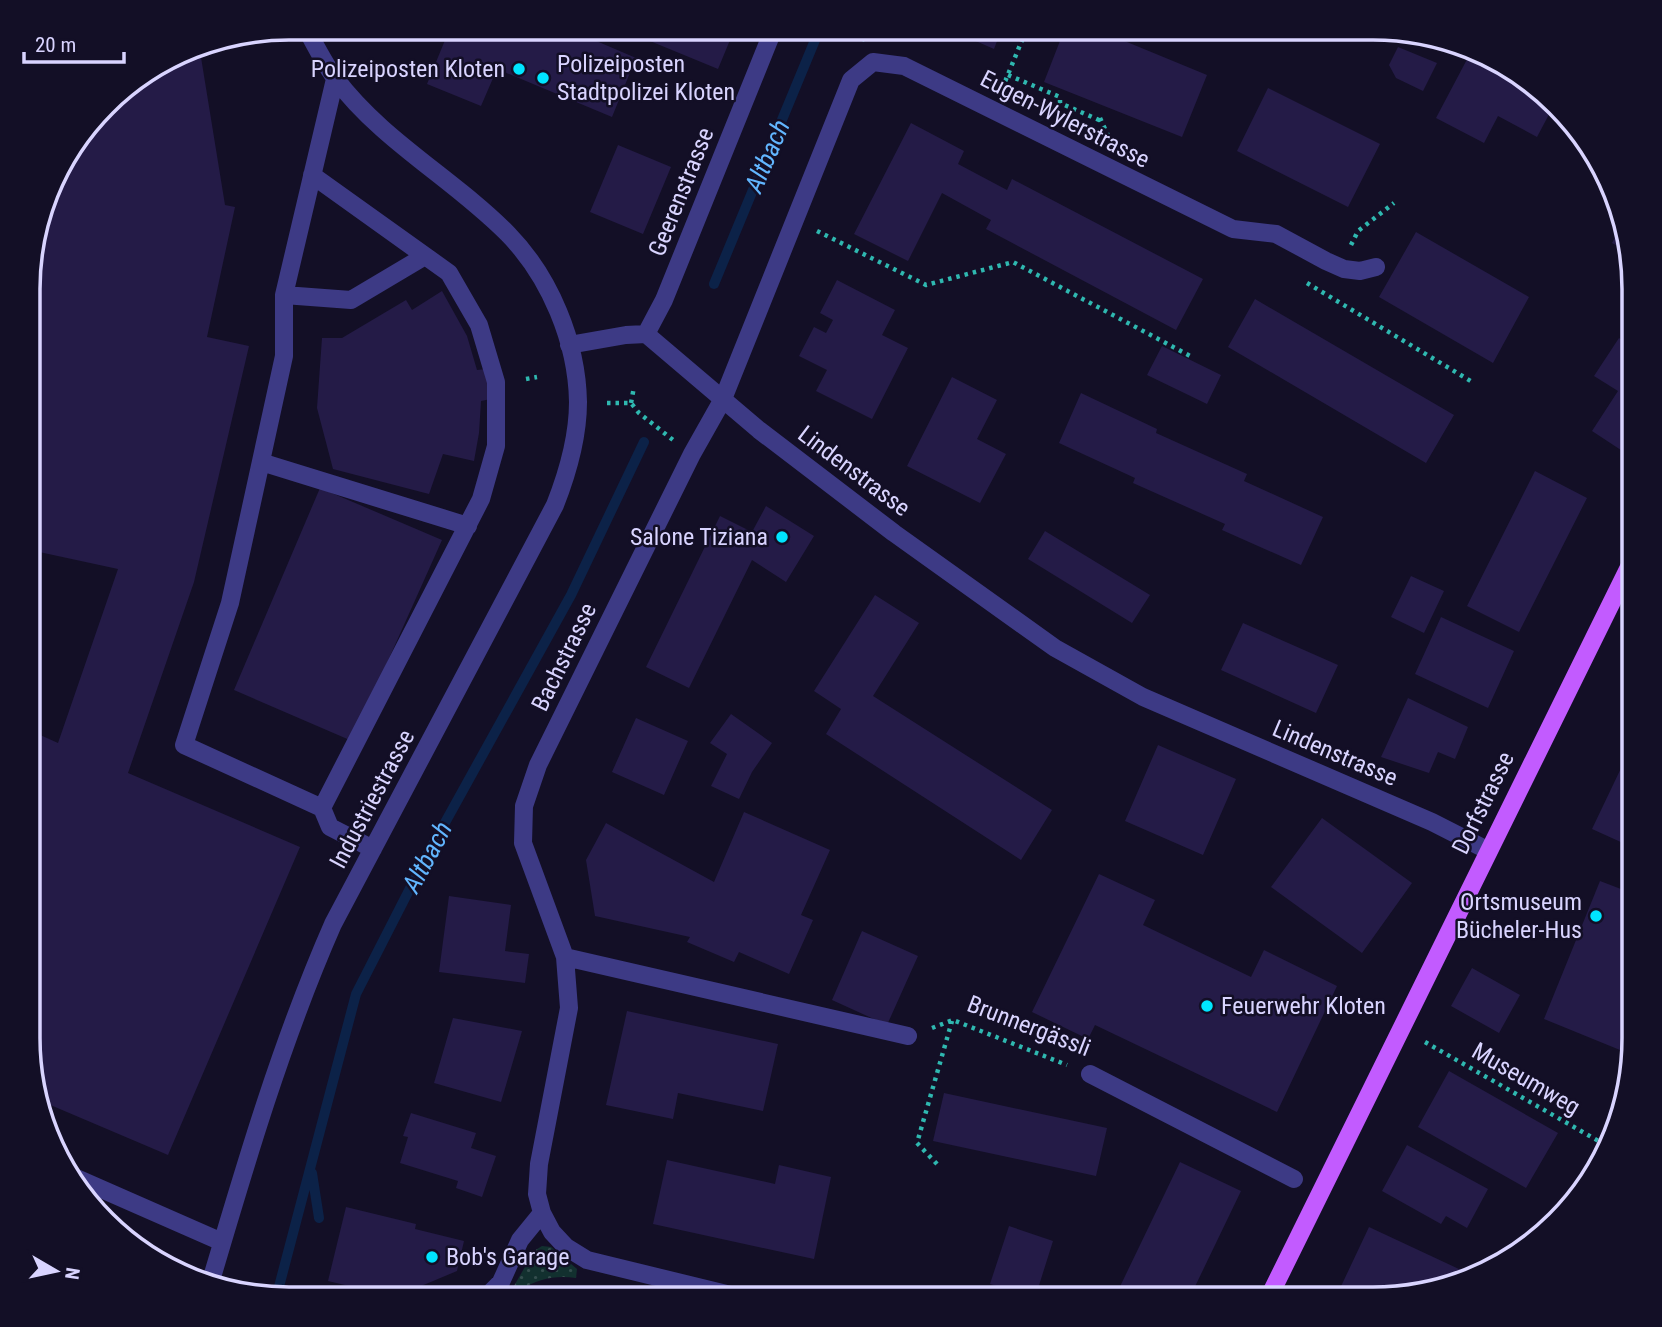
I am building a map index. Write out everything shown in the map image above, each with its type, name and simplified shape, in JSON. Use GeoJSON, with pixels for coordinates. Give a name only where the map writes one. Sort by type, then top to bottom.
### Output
{"type":"FeatureCollection","features":[{"type":"Feature","properties":{"kind":"main road","name":"Dorfstrasse"},"geometry":{"type":"LineString","coordinates":[[1274,1287],[1622,582]]}},
{"type":"Feature","properties":{"kind":"street"},"geometry":{"type":"LineString","coordinates":[[313,40],[335,79],[384,130],[489,215],[510,236],[541,276],[558,312],[569,345],[646,334]]}},
{"type":"Feature","properties":{"kind":"street","name":"Geerenstrasse"},"geometry":{"type":"LineString","coordinates":[[646,334],[664,300],[769,40]]}},
{"type":"Feature","properties":{"kind":"street","name":"Eugen-Wylerstrasse"},"geometry":{"type":"LineString","coordinates":[[873,62],[904,66],[1233,229],[1276,234],[1344,269],[1360,271],[1376,267]]}},
{"type":"Feature","properties":{"kind":"street","name":"Bachstrasse"},"geometry":{"type":"LineString","coordinates":[[542,1213],[537,1194],[539,1164],[569,1008],[565,957],[523,843],[524,806],[538,765],[692,454],[723,399],[851,80],[873,62]]}},
{"type":"Feature","properties":{"kind":"street"},"geometry":{"type":"LineString","coordinates":[[335,79],[284,295],[284,356],[230,603],[184,745],[322,808],[330,827],[373,849]]}},
{"type":"Feature","properties":{"kind":"street"},"geometry":{"type":"LineString","coordinates":[[312,175],[449,274],[479,325],[496,382],[496,446],[481,499],[322,808]]}},
{"type":"Feature","properties":{"kind":"street"},"geometry":{"type":"LineString","coordinates":[[284,295],[351,300],[425,256]]}},
{"type":"Feature","properties":{"kind":"street","name":"Lindenstrasse"},"geometry":{"type":"LineString","coordinates":[[646,334],[759,430],[894,533],[1055,648],[1143,697],[1432,822],[1487,850]]}},
{"type":"Feature","properties":{"kind":"street","name":"Industriestrasse"},"geometry":{"type":"LineString","coordinates":[[213,1275],[284,1047],[333,924],[555,505],[565,481],[578,403],[569,345]]}},
{"type":"Feature","properties":{"kind":"street"},"geometry":{"type":"LineString","coordinates":[[261,462],[468,526]]}},
{"type":"Feature","properties":{"kind":"street"},"geometry":{"type":"LineString","coordinates":[[565,957],[908,1036]]}},
{"type":"Feature","properties":{"kind":"street","name":"Brunnergässli"},"geometry":{"type":"LineString","coordinates":[[1090,1074],[1294,1179]]}},
{"type":"Feature","properties":{"kind":"street"},"geometry":{"type":"LineString","coordinates":[[87,1183],[222,1242]]}},
{"type":"Feature","properties":{"kind":"street"},"geometry":{"type":"LineString","coordinates":[[496,1287],[501,1282],[520,1240],[542,1213],[552,1232],[566,1247],[587,1260],[698,1287]]}},
{"type":"Feature","properties":{"kind":"path"},"geometry":{"type":"LineString","coordinates":[[994,110],[1022,40]]}},
{"type":"Feature","properties":{"kind":"path"},"geometry":{"type":"LineString","coordinates":[[1008,75],[1060,97],[1060,103],[1072,109],[1099,120],[1102,117]]}},
{"type":"Feature","properties":{"kind":"path"},"geometry":{"type":"LineString","coordinates":[[1349,248],[1358,231],[1394,203]]}},
{"type":"Feature","properties":{"kind":"path"},"geometry":{"type":"LineString","coordinates":[[816,231],[926,285],[1013,262],[1194,358]]}},
{"type":"Feature","properties":{"kind":"path"},"geometry":{"type":"LineString","coordinates":[[1302,280],[1474,383]]}},
{"type":"Feature","properties":{"kind":"path"},"geometry":{"type":"LineString","coordinates":[[526,379],[537,377]]}},
{"type":"Feature","properties":{"kind":"path"},"geometry":{"type":"LineString","coordinates":[[631,402],[635,387]]}},
{"type":"Feature","properties":{"kind":"path"},"geometry":{"type":"LineString","coordinates":[[607,403],[631,402]]}},
{"type":"Feature","properties":{"kind":"path"},"geometry":{"type":"LineString","coordinates":[[631,402],[639,413]]}},
{"type":"Feature","properties":{"kind":"path"},"geometry":{"type":"LineString","coordinates":[[937,1164],[917,1143],[953,1020]]}},
{"type":"Feature","properties":{"kind":"path","name":"Brunnergässli"},"geometry":{"type":"LineString","coordinates":[[908,1036],[953,1020],[1090,1074]]}},
{"type":"Feature","properties":{"kind":"path","name":"Museumweg"},"geometry":{"type":"LineString","coordinates":[[1425,1042],[1599,1141]]}},
{"type":"Feature","properties":{"kind":"green space"},"geometry":{"type":"Polygon","coordinates":[[[542,1246],[551,1247],[577,1269],[576,1278],[547,1279],[526,1287],[516,1287],[534,1251],[542,1246]]]}},
{"type":"Feature","properties":{"kind":"building"},"geometry":{"type":"Polygon","coordinates":[[[445,40],[594,40],[636,58],[612,117],[497,69],[481,106],[427,84],[445,40]]]}},
{"type":"Feature","properties":{"kind":"building"},"geometry":{"type":"Polygon","coordinates":[[[650,40],[730,40],[718,69],[650,40]]]}},
{"type":"Feature","properties":{"kind":"building"},"geometry":{"type":"Polygon","coordinates":[[[973,40],[997,40],[994,49],[973,40]]]}},
{"type":"Feature","properties":{"kind":"building"},"geometry":{"type":"Polygon","coordinates":[[[1060,40],[1122,40],[1207,75],[1182,137],[1044,82],[1060,40]]]}},
{"type":"Feature","properties":{"kind":"building"},"geometry":{"type":"Polygon","coordinates":[[[1398,47],[1437,63],[1423,91],[1396,78],[1389,65],[1398,47]]]}},
{"type":"Feature","properties":{"kind":"building"},"geometry":{"type":"Polygon","coordinates":[[[201,56],[225,205],[235,207],[207,337],[249,346],[194,582],[128,773],[300,847],[168,1155],[50,1105],[42,1070],[41,735],[58,743],[118,569],[40,552],[42,257],[59,194],[82,151],[102,125],[125,102],[151,82],[201,56]]]}},
{"type":"Feature","properties":{"kind":"building"},"geometry":{"type":"Polygon","coordinates":[[[1467,59],[1511,82],[1549,114],[1537,137],[1498,116],[1484,143],[1436,118],[1467,59]]]}},
{"type":"Feature","properties":{"kind":"building"},"geometry":{"type":"Polygon","coordinates":[[[1268,88],[1380,144],[1348,207],[1237,151],[1268,88]]]}},
{"type":"Feature","properties":{"kind":"building"},"geometry":{"type":"Polygon","coordinates":[[[911,123],[964,151],[958,164],[1007,190],[1012,179],[1203,279],[1176,330],[986,229],[991,220],[942,193],[908,261],[854,234],[911,123]]]}},
{"type":"Feature","properties":{"kind":"building"},"geometry":{"type":"Polygon","coordinates":[[[618,145],[671,167],[643,234],[590,212],[618,145]]]}},
{"type":"Feature","properties":{"kind":"building"},"geometry":{"type":"Polygon","coordinates":[[[1416,232],[1529,297],[1493,363],[1379,297],[1416,232]]]}},
{"type":"Feature","properties":{"kind":"building"},"geometry":{"type":"Polygon","coordinates":[[[837,280],[895,310],[882,335],[908,348],[872,419],[816,391],[827,370],[799,356],[814,327],[826,333],[833,320],[820,313],[837,280]]]}},
{"type":"Feature","properties":{"kind":"building"},"geometry":{"type":"Polygon","coordinates":[[[442,291],[467,336],[477,370],[486,369],[491,399],[481,401],[474,461],[443,454],[429,494],[333,469],[317,408],[322,338],[342,338],[406,300],[412,310],[442,291]]]}},
{"type":"Feature","properties":{"kind":"building"},"geometry":{"type":"Polygon","coordinates":[[[1255,299],[1454,415],[1426,463],[1228,347],[1255,299]]]}},
{"type":"Feature","properties":{"kind":"building"},"geometry":{"type":"Polygon","coordinates":[[[1619,338],[1622,340],[1622,451],[1592,431],[1618,391],[1594,376],[1619,338]]]}},
{"type":"Feature","properties":{"kind":"building"},"geometry":{"type":"Polygon","coordinates":[[[1162,346],[1221,375],[1207,404],[1147,375],[1162,346]]]}},
{"type":"Feature","properties":{"kind":"building"},"geometry":{"type":"Polygon","coordinates":[[[952,377],[997,400],[977,439],[1006,454],[980,503],[907,466],[952,377]]]}},
{"type":"Feature","properties":{"kind":"building"},"geometry":{"type":"Polygon","coordinates":[[[1081,393],[1157,429],[1156,433],[1247,474],[1244,481],[1323,517],[1301,565],[1222,530],[1225,524],[1133,483],[1135,478],[1059,443],[1081,393]]]}},
{"type":"Feature","properties":{"kind":"building"},"geometry":{"type":"Polygon","coordinates":[[[1535,471],[1587,498],[1519,632],[1467,606],[1535,471]]]}},
{"type":"Feature","properties":{"kind":"building"},"geometry":{"type":"Polygon","coordinates":[[[320,488],[442,540],[352,741],[234,690],[320,488]]]}},
{"type":"Feature","properties":{"kind":"building"},"geometry":{"type":"Polygon","coordinates":[[[766,506],[814,536],[786,582],[752,560],[689,688],[646,667],[720,516],[752,532],[766,506]]]}},
{"type":"Feature","properties":{"kind":"building"},"geometry":{"type":"Polygon","coordinates":[[[1045,531],[1150,595],[1132,623],[1028,559],[1045,531]]]}},
{"type":"Feature","properties":{"kind":"building"},"geometry":{"type":"Polygon","coordinates":[[[1411,576],[1444,591],[1424,633],[1391,617],[1411,576]]]}},
{"type":"Feature","properties":{"kind":"building"},"geometry":{"type":"Polygon","coordinates":[[[875,595],[919,623],[873,696],[1052,810],[1021,860],[826,734],[841,709],[814,691],[875,595]]]}},
{"type":"Feature","properties":{"kind":"building"},"geometry":{"type":"Polygon","coordinates":[[[1441,617],[1514,651],[1488,708],[1415,674],[1441,617]]]}},
{"type":"Feature","properties":{"kind":"building"},"geometry":{"type":"Polygon","coordinates":[[[1243,623],[1338,665],[1316,713],[1221,670],[1243,623]]]}},
{"type":"Feature","properties":{"kind":"building"},"geometry":{"type":"Polygon","coordinates":[[[1408,698],[1468,727],[1455,759],[1438,752],[1429,773],[1381,757],[1408,698]]]}},
{"type":"Feature","properties":{"kind":"building"},"geometry":{"type":"Polygon","coordinates":[[[731,714],[772,743],[752,772],[739,799],[711,786],[727,754],[710,743],[731,714]]]}},
{"type":"Feature","properties":{"kind":"building"},"geometry":{"type":"Polygon","coordinates":[[[636,718],[688,741],[664,795],[612,772],[636,718]]]}},
{"type":"Feature","properties":{"kind":"building"},"geometry":{"type":"Polygon","coordinates":[[[1158,745],[1236,779],[1203,855],[1125,821],[1158,745]]]}},
{"type":"Feature","properties":{"kind":"building"},"geometry":{"type":"Polygon","coordinates":[[[1621,767],[1621,842],[1592,829],[1621,767]]]}},
{"type":"Feature","properties":{"kind":"building"},"geometry":{"type":"Polygon","coordinates":[[[744,812],[830,850],[801,915],[813,920],[789,974],[739,952],[734,962],[687,942],[690,937],[595,916],[586,860],[606,823],[714,882],[744,812]]]}},
{"type":"Feature","properties":{"kind":"building"},"geometry":{"type":"Polygon","coordinates":[[[1322,818],[1412,883],[1362,953],[1271,887],[1322,818]]]}},
{"type":"Feature","properties":{"kind":"building"},"geometry":{"type":"Polygon","coordinates":[[[1099,874],[1155,900],[1143,925],[1251,977],[1264,950],[1337,986],[1277,1112],[1095,1025],[1088,1039],[1032,1012],[1099,874]]]}},
{"type":"Feature","properties":{"kind":"building"},"geometry":{"type":"Polygon","coordinates":[[[1600,881],[1621,889],[1620,1050],[1544,1019],[1600,881]]]}},
{"type":"Feature","properties":{"kind":"building"},"geometry":{"type":"Polygon","coordinates":[[[449,896],[511,905],[505,951],[529,954],[525,983],[439,972],[449,896]]]}},
{"type":"Feature","properties":{"kind":"building"},"geometry":{"type":"Polygon","coordinates":[[[862,931],[918,956],[887,1025],[832,1000],[862,931]]]}},
{"type":"Feature","properties":{"kind":"building"},"geometry":{"type":"Polygon","coordinates":[[[1472,968],[1520,995],[1499,1033],[1451,1006],[1472,968]]]}},
{"type":"Feature","properties":{"kind":"building"},"geometry":{"type":"Polygon","coordinates":[[[627,1011],[778,1044],[763,1111],[678,1093],[673,1119],[606,1105],[627,1011]]]}},
{"type":"Feature","properties":{"kind":"building"},"geometry":{"type":"Polygon","coordinates":[[[453,1018],[522,1031],[501,1102],[434,1083],[453,1018]]]}},
{"type":"Feature","properties":{"kind":"building"},"geometry":{"type":"Polygon","coordinates":[[[1449,1071],[1558,1133],[1526,1188],[1418,1127],[1449,1071]]]}},
{"type":"Feature","properties":{"kind":"building"},"geometry":{"type":"Polygon","coordinates":[[[944,1093],[1107,1128],[1096,1176],[933,1141],[944,1093]]]}},
{"type":"Feature","properties":{"kind":"building"},"geometry":{"type":"Polygon","coordinates":[[[411,1113],[476,1133],[471,1148],[496,1156],[482,1197],[456,1188],[458,1181],[400,1163],[408,1137],[403,1136],[411,1113]]]}},
{"type":"Feature","properties":{"kind":"building"},"geometry":{"type":"Polygon","coordinates":[[[1407,1145],[1488,1189],[1467,1228],[1446,1216],[1441,1224],[1382,1191],[1407,1145]]]}},
{"type":"Feature","properties":{"kind":"building"},"geometry":{"type":"Polygon","coordinates":[[[667,1160],[775,1184],[779,1165],[831,1177],[814,1259],[653,1224],[667,1160]]]}},
{"type":"Feature","properties":{"kind":"building"},"geometry":{"type":"Polygon","coordinates":[[[1180,1162],[1241,1191],[1195,1287],[1120,1287],[1180,1162]]]}},
{"type":"Feature","properties":{"kind":"building"},"geometry":{"type":"Polygon","coordinates":[[[346,1207],[416,1224],[415,1229],[464,1241],[457,1271],[419,1287],[353,1287],[328,1281],[346,1207]]]}},
{"type":"Feature","properties":{"kind":"building"},"geometry":{"type":"Polygon","coordinates":[[[1009,1226],[1053,1241],[1038,1287],[1000,1287],[990,1284],[1009,1226]]]}},
{"type":"Feature","properties":{"kind":"building"},"geometry":{"type":"Polygon","coordinates":[[[1369,1227],[1462,1270],[1405,1285],[1341,1287],[1369,1227]]]}},
{"type":"Feature","properties":{"kind":"waterway","name":"Altbach"},"geometry":{"type":"LineString","coordinates":[[714,284],[815,40]]}},
{"type":"Feature","properties":{"kind":"waterway","name":"Altbach"},"geometry":{"type":"LineString","coordinates":[[279,1286],[356,994],[426,857],[571,595],[644,442]]}},
{"type":"Feature","properties":{"kind":"waterway"},"geometry":{"type":"LineString","coordinates":[[312,1173],[319,1218]]}},
{"type":"Feature","properties":{"kind":"place","name":"Polizeiposten Kloten"},"geometry":{"type":"Point","coordinates":[519,69]}},
{"type":"Feature","properties":{"kind":"place","name":"Polizeiposten Stadtpolizei Kloten"},"geometry":{"type":"Point","coordinates":[543,78]}},
{"type":"Feature","properties":{"kind":"place","name":"Salone Tiziana"},"geometry":{"type":"Point","coordinates":[782,537]}},
{"type":"Feature","properties":{"kind":"place","name":"Ortsmuseum Bücheler-Hus"},"geometry":{"type":"Point","coordinates":[1596,916]}},
{"type":"Feature","properties":{"kind":"place","name":"Feuerwehr Kloten"},"geometry":{"type":"Point","coordinates":[1207,1006]}},
{"type":"Feature","properties":{"kind":"place","name":"Bob's Garage"},"geometry":{"type":"Point","coordinates":[432,1257]}}]}
